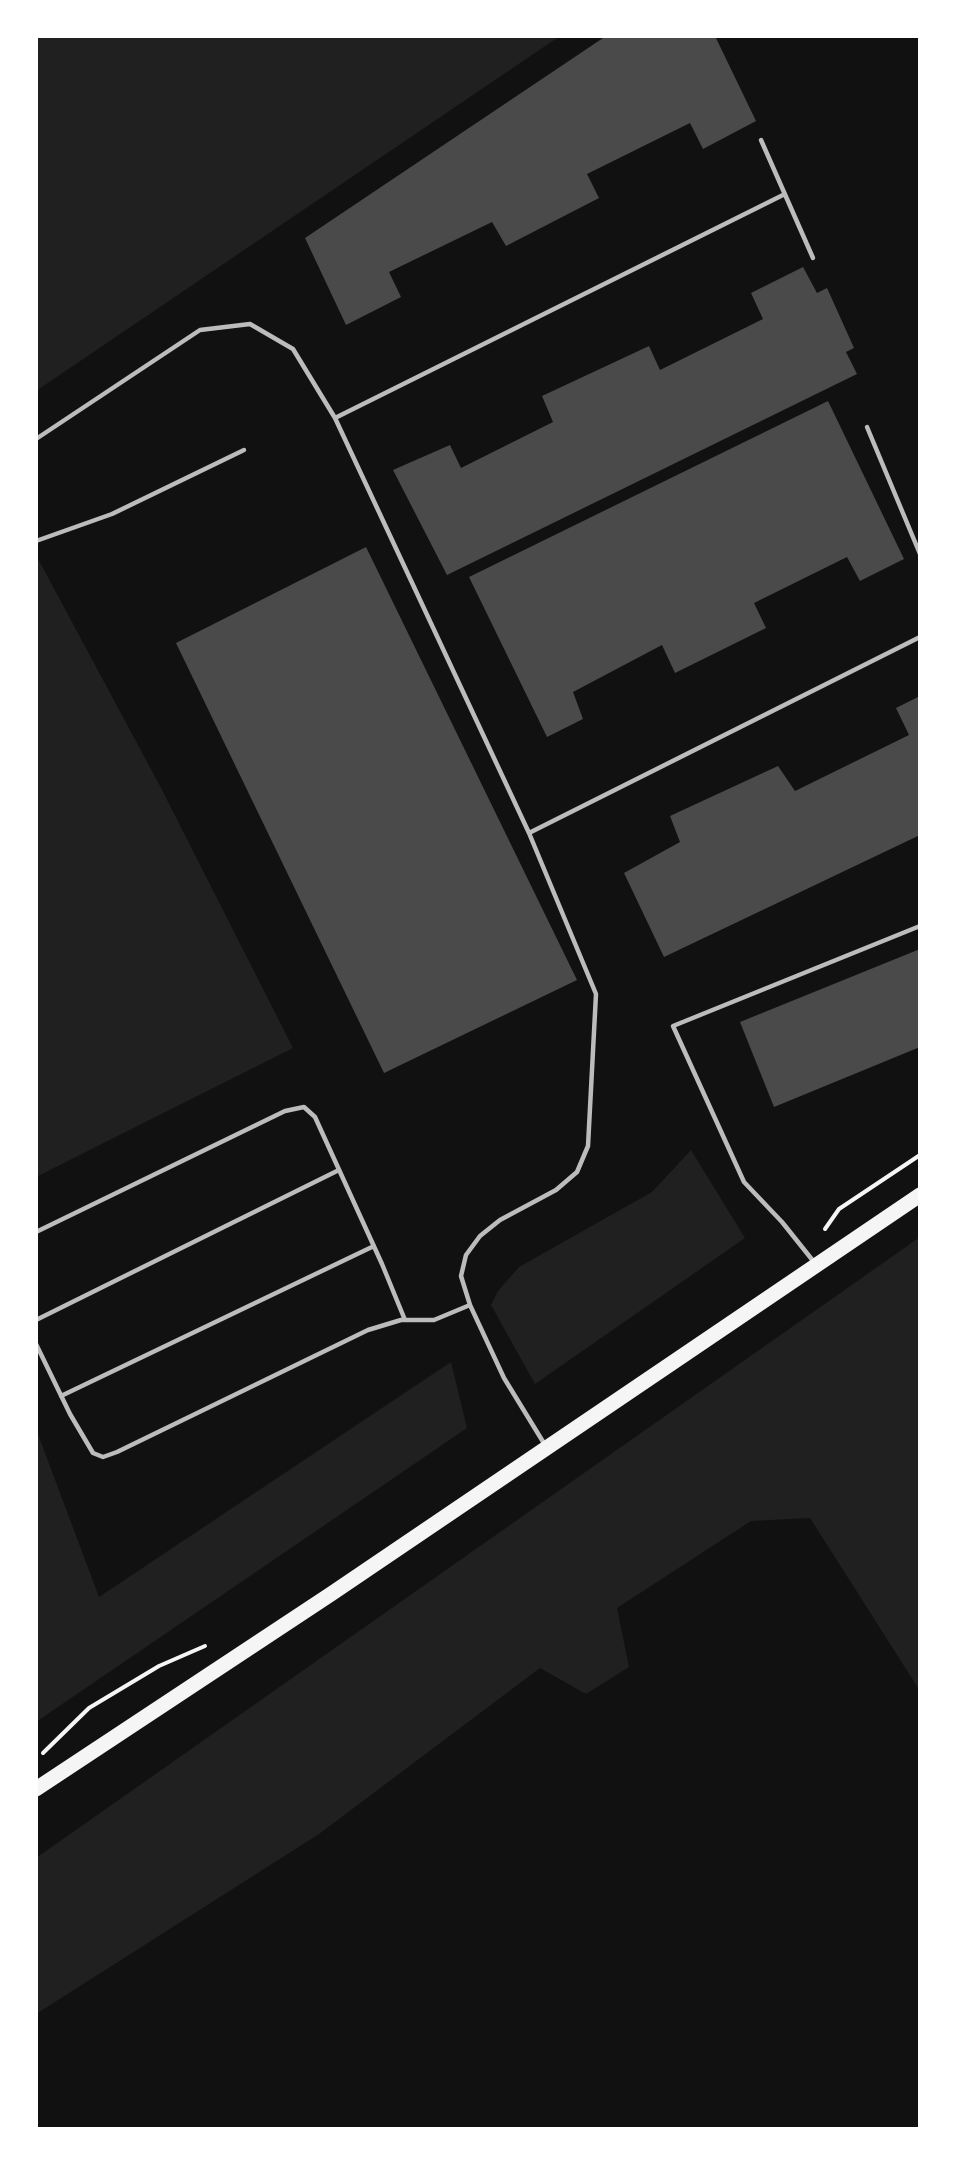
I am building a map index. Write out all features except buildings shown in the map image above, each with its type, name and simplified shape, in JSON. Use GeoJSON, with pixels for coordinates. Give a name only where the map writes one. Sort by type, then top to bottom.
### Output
{"type":"FeatureCollection","features":[{"type":"Feature","properties":{"kind":"main road"},"geometry":{"type":"LineString","coordinates":[[36,1789],[331,1594],[920,1195]]}},
{"type":"Feature","properties":{"kind":"lane"},"geometry":{"type":"LineString","coordinates":[[761,140],[813,258]]}},
{"type":"Feature","properties":{"kind":"lane"},"geometry":{"type":"LineString","coordinates":[[335,418],[785,194]]}},
{"type":"Feature","properties":{"kind":"lane"},"geometry":{"type":"LineString","coordinates":[[36,439],[200,330],[250,324],[293,349],[335,418],[529,833],[596,994],[588,1146],[578,1172],[556,1190],[500,1220],[480,1236],[466,1255],[461,1276],[470,1305],[504,1378],[547,1447]]}},
{"type":"Feature","properties":{"kind":"lane"},"geometry":{"type":"LineString","coordinates":[[867,427],[920,554]]}},
{"type":"Feature","properties":{"kind":"lane"},"geometry":{"type":"LineString","coordinates":[[36,540],[112,514],[244,450]]}},
{"type":"Feature","properties":{"kind":"lane"},"geometry":{"type":"LineString","coordinates":[[529,833],[920,637]]}},
{"type":"Feature","properties":{"kind":"lane"},"geometry":{"type":"LineString","coordinates":[[816,1264],[782,1222],[744,1182],[672,1026],[920,926]]}},
{"type":"Feature","properties":{"kind":"lane"},"geometry":{"type":"LineString","coordinates":[[36,1232],[285,1111],[304,1107],[315,1117],[405,1320]]}},
{"type":"Feature","properties":{"kind":"lane"},"geometry":{"type":"LineString","coordinates":[[36,1320],[339,1170]]}},
{"type":"Feature","properties":{"kind":"lane"},"geometry":{"type":"LineString","coordinates":[[61,1396],[374,1246]]}},
{"type":"Feature","properties":{"kind":"lane"},"geometry":{"type":"LineString","coordinates":[[36,1344],[61,1396],[93,1452],[103,1458],[368,1330],[405,1320],[435,1320],[470,1305]]}},
{"type":"Feature","properties":{"kind":"path"},"geometry":{"type":"LineString","coordinates":[[36,1760],[89,1708],[159,1666],[209,1644]]}},
{"type":"Feature","properties":{"kind":"shaded area"},"geometry":{"type":"Polygon","coordinates":[[[36,36],[560,36],[36,391],[36,36]]]}},
{"type":"Feature","properties":{"kind":"shaded area"},"geometry":{"type":"Polygon","coordinates":[[[36,555],[160,786],[293,1048],[36,1177],[36,555]]]}},
{"type":"Feature","properties":{"kind":"shaded area"},"geometry":{"type":"Polygon","coordinates":[[[691,1150],[745,1238],[535,1384],[491,1305],[498,1291],[519,1267],[652,1192],[691,1150]]]}},
{"type":"Feature","properties":{"kind":"shaded area"},"geometry":{"type":"Polygon","coordinates":[[[920,1237],[920,1691],[810,1518],[751,1521],[617,1608],[629,1667],[586,1694],[540,1668],[319,1834],[36,2014],[36,1858],[920,1237]]]}},
{"type":"Feature","properties":{"kind":"shaded area"},"geometry":{"type":"Polygon","coordinates":[[[451,1362],[467,1428],[36,1722],[36,1429],[99,1597],[451,1362]]]}}]}
